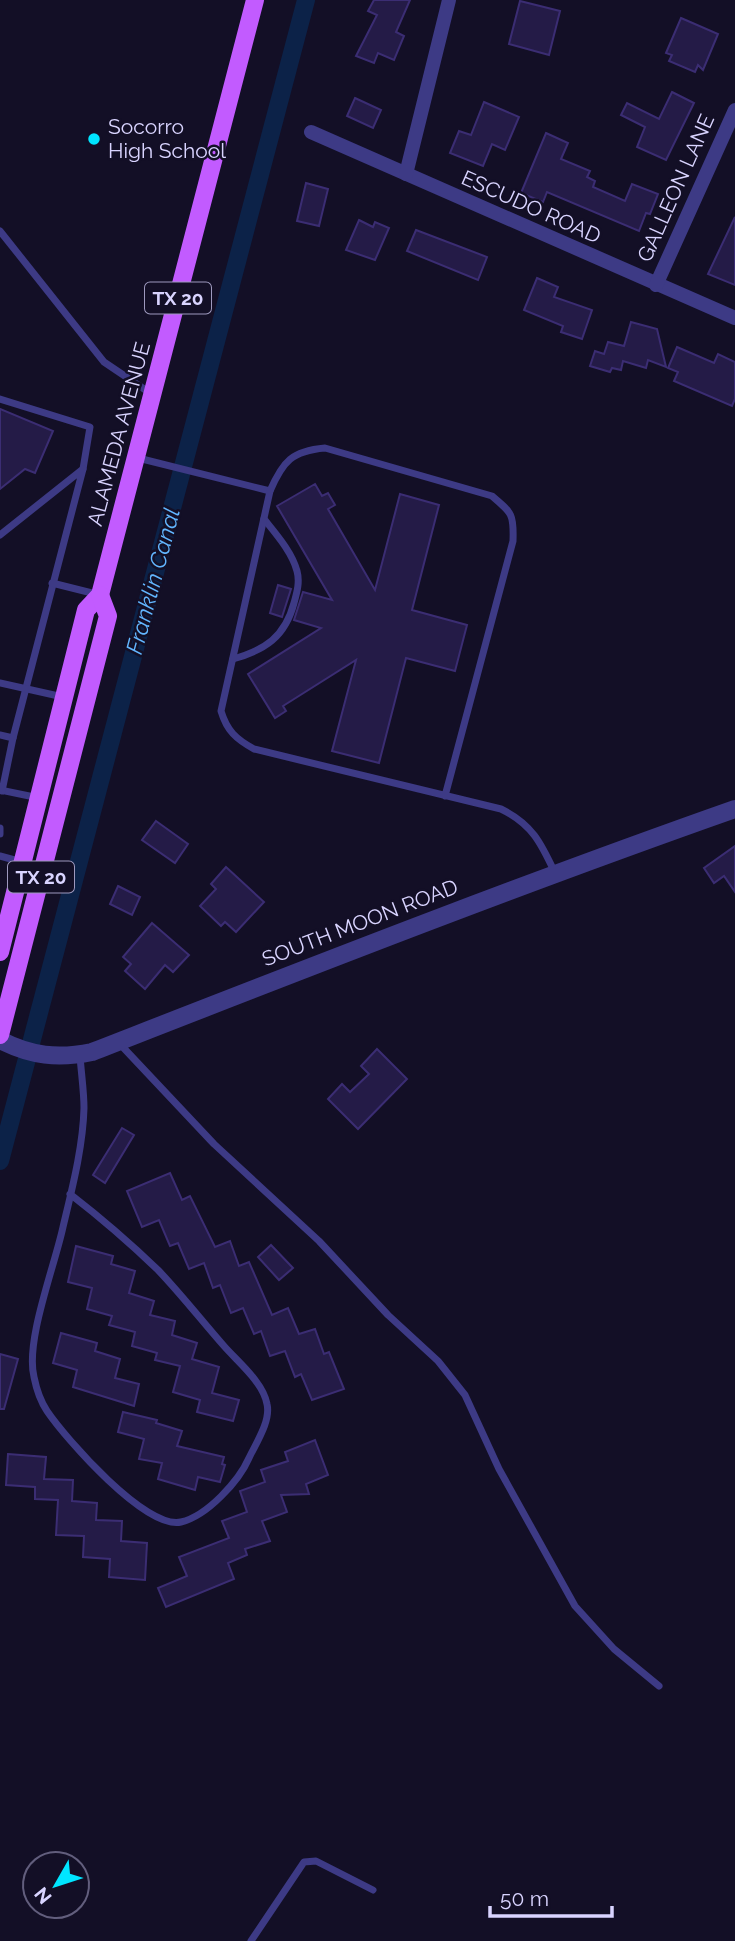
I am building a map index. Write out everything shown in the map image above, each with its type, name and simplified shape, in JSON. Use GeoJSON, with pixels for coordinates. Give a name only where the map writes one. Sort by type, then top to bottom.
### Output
{"type":"FeatureCollection","features":[{"type":"Feature","properties":{"kind":"main road","name":"ALAMEDA AVENUE"},"geometry":{"type":"LineString","coordinates":[[0,952],[4,921],[40,798],[86,610],[100,595],[255,0]]}},
{"type":"Feature","properties":{"kind":"main road","name":"ALAMEDA AVENUE"},"geometry":{"type":"LineString","coordinates":[[4,1041],[108,616],[100,595]]}},
{"type":"Feature","properties":{"kind":"street"},"geometry":{"type":"LineString","coordinates":[[406,174],[449,0]]}},
{"type":"Feature","properties":{"kind":"street","name":"GALLEON LANE"},"geometry":{"type":"LineString","coordinates":[[656,285],[735,110]]}},
{"type":"Feature","properties":{"kind":"street","name":"ESCUDO ROAD"},"geometry":{"type":"LineString","coordinates":[[311,132],[735,318]]}},
{"type":"Feature","properties":{"kind":"street","name":"SOUTH MOON ROAD"},"geometry":{"type":"LineString","coordinates":[[4,1041],[46,1056],[79,1055],[555,873],[735,809]]}},
{"type":"Feature","properties":{"kind":"lane"},"geometry":{"type":"LineString","coordinates":[[0,230],[104,362],[153,395]]}},
{"type":"Feature","properties":{"kind":"lane"},"geometry":{"type":"LineString","coordinates":[[0,399],[90,427],[83,469],[24,689],[1,791],[40,798]]}},
{"type":"Feature","properties":{"kind":"lane"},"geometry":{"type":"LineString","coordinates":[[445,796],[513,541],[510,512],[492,496],[325,448],[305,450],[292,457],[279,470],[270,491],[221,711],[226,728],[236,739],[254,749],[445,796],[501,809],[518,817],[542,845],[555,873]]}},
{"type":"Feature","properties":{"kind":"lane"},"geometry":{"type":"LineString","coordinates":[[137,458],[270,491]]}},
{"type":"Feature","properties":{"kind":"lane"},"geometry":{"type":"LineString","coordinates":[[0,535],[83,469]]}},
{"type":"Feature","properties":{"kind":"lane"},"geometry":{"type":"LineString","coordinates":[[233,659],[253,653],[276,638],[286,627],[298,588],[296,570],[291,558],[264,519]]}},
{"type":"Feature","properties":{"kind":"lane"},"geometry":{"type":"LineString","coordinates":[[52,583],[100,595]]}},
{"type":"Feature","properties":{"kind":"lane"},"geometry":{"type":"LineString","coordinates":[[0,683],[64,697]]}},
{"type":"Feature","properties":{"kind":"lane"},"geometry":{"type":"LineString","coordinates":[[0,735],[13,738]]}},
{"type":"Feature","properties":{"kind":"lane"},"geometry":{"type":"LineString","coordinates":[[0,856],[23,862]]}},
{"type":"Feature","properties":{"kind":"lane"},"geometry":{"type":"LineString","coordinates":[[118,1042],[214,1144],[319,1241],[388,1315],[438,1361],[465,1395],[499,1469],[575,1606],[614,1648],[659,1686]]}},
{"type":"Feature","properties":{"kind":"lane"},"geometry":{"type":"LineString","coordinates":[[70,1194],[159,1271],[254,1380],[267,1401],[269,1414],[245,1468],[205,1510],[180,1522],[165,1520],[144,1511],[86,1460],[45,1409],[33,1374],[36,1332],[70,1194],[84,1108],[79,1055]]}},
{"type":"Feature","properties":{"kind":"lane"},"geometry":{"type":"LineString","coordinates":[[251,1941],[304,1862],[316,1861],[373,1890]]}},
{"type":"Feature","properties":{"kind":"building"},"geometry":{"type":"Polygon","coordinates":[[[374,0],[410,0],[396,32],[404,36],[394,60],[378,53],[374,63],[356,56],[377,15],[368,11],[374,0]]]}},
{"type":"Feature","properties":{"kind":"building"},"geometry":{"type":"Polygon","coordinates":[[[520,1],[560,11],[549,55],[509,44],[520,1]]]}},
{"type":"Feature","properties":{"kind":"building"},"geometry":{"type":"Polygon","coordinates":[[[681,18],[718,34],[703,70],[698,65],[695,72],[669,61],[672,55],[666,53],[681,18]]]}},
{"type":"Feature","properties":{"kind":"building"},"geometry":{"type":"Polygon","coordinates":[[[672,92],[694,103],[666,160],[637,147],[645,127],[621,115],[627,103],[659,119],[672,92]]]}},
{"type":"Feature","properties":{"kind":"building"},"geometry":{"type":"Polygon","coordinates":[[[355,98],[381,110],[373,128],[347,116],[355,98]]]}},
{"type":"Feature","properties":{"kind":"building"},"geometry":{"type":"Polygon","coordinates":[[[484,102],[519,117],[505,150],[492,144],[483,166],[450,153],[459,131],[471,135],[484,102]]]}},
{"type":"Feature","properties":{"kind":"building"},"geometry":{"type":"Polygon","coordinates":[[[546,133],[568,143],[561,159],[590,171],[587,177],[595,181],[593,187],[625,201],[632,184],[658,194],[639,231],[547,192],[543,202],[521,193],[546,133]]]}},
{"type":"Feature","properties":{"kind":"building"},"geometry":{"type":"Polygon","coordinates":[[[306,183],[328,189],[319,226],[297,221],[306,183]]]}},
{"type":"Feature","properties":{"kind":"building"},"geometry":{"type":"Polygon","coordinates":[[[735,217],[735,285],[708,274],[735,217]]]}},
{"type":"Feature","properties":{"kind":"building"},"geometry":{"type":"Polygon","coordinates":[[[359,220],[373,227],[375,222],[389,228],[375,260],[346,250],[359,220]]]}},
{"type":"Feature","properties":{"kind":"building"},"geometry":{"type":"Polygon","coordinates":[[[416,230],[487,257],[478,280],[407,251],[416,230]]]}},
{"type":"Feature","properties":{"kind":"building"},"geometry":{"type":"Polygon","coordinates":[[[537,278],[558,287],[554,297],[592,310],[582,339],[561,332],[563,326],[524,310],[537,278]]]}},
{"type":"Feature","properties":{"kind":"building"},"geometry":{"type":"Polygon","coordinates":[[[631,322],[657,329],[666,367],[648,360],[646,368],[623,361],[621,370],[612,368],[610,372],[590,366],[595,351],[604,354],[608,342],[624,346],[631,322]]]}},
{"type":"Feature","properties":{"kind":"building"},"geometry":{"type":"Polygon","coordinates":[[[677,347],[714,363],[718,354],[735,362],[735,399],[732,406],[674,381],[678,372],[668,368],[677,347]]]}},
{"type":"Feature","properties":{"kind":"building"},"geometry":{"type":"Polygon","coordinates":[[[0,409],[53,431],[35,473],[25,469],[0,489],[0,409]]]}},
{"type":"Feature","properties":{"kind":"building"},"geometry":{"type":"Polygon","coordinates":[[[315,484],[322,496],[328,493],[335,505],[328,509],[375,590],[400,494],[439,505],[412,610],[467,625],[455,671],[406,658],[379,763],[332,751],[356,660],[283,706],[286,711],[275,718],[248,674],[321,628],[294,620],[303,592],[332,600],[277,506],[315,484]]]}},
{"type":"Feature","properties":{"kind":"building"},"geometry":{"type":"Polygon","coordinates":[[[278,585],[291,589],[282,617],[270,613],[278,585]]]}},
{"type":"Feature","properties":{"kind":"building"},"geometry":{"type":"Polygon","coordinates":[[[156,821],[188,844],[175,863],[142,840],[156,821]]]}},
{"type":"Feature","properties":{"kind":"building"},"geometry":{"type":"Polygon","coordinates":[[[735,846],[735,892],[724,876],[714,883],[704,868],[735,846]]]}},
{"type":"Feature","properties":{"kind":"building"},"geometry":{"type":"Polygon","coordinates":[[[226,867],[264,902],[236,932],[225,922],[221,926],[200,906],[216,889],[211,884],[226,867]]]}},
{"type":"Feature","properties":{"kind":"building"},"geometry":{"type":"Polygon","coordinates":[[[118,886],[140,897],[132,915],[110,904],[118,886]]]}},
{"type":"Feature","properties":{"kind":"building"},"geometry":{"type":"Polygon","coordinates":[[[152,923],[189,955],[173,972],[165,965],[145,989],[125,971],[131,964],[123,957],[152,923]]]}},
{"type":"Feature","properties":{"kind":"building"},"geometry":{"type":"Polygon","coordinates":[[[377,1049],[407,1079],[358,1129],[328,1099],[342,1084],[350,1092],[369,1074],[361,1066],[377,1049]]]}},
{"type":"Feature","properties":{"kind":"building"},"geometry":{"type":"Polygon","coordinates":[[[122,1128],[134,1135],[105,1183],[93,1175],[122,1128]]]}},
{"type":"Feature","properties":{"kind":"building"},"geometry":{"type":"Polygon","coordinates":[[[170,1173],[182,1200],[190,1196],[215,1247],[230,1241],[239,1266],[249,1262],[272,1315],[288,1308],[299,1334],[315,1329],[324,1354],[329,1352],[344,1389],[312,1400],[301,1374],[295,1377],[285,1351],[270,1356],[261,1331],[254,1334],[243,1308],[231,1313],[220,1285],[213,1288],[204,1263],[189,1269],[178,1243],[170,1246],[159,1220],[142,1227],[127,1191],[170,1173]]]}},
{"type":"Feature","properties":{"kind":"building"},"geometry":{"type":"Polygon","coordinates":[[[271,1245],[293,1268],[279,1280],[258,1257],[271,1245]]]}},
{"type":"Feature","properties":{"kind":"building"},"geometry":{"type":"Polygon","coordinates":[[[76,1246],[113,1256],[111,1264],[135,1271],[129,1293],[154,1301],[150,1315],[175,1321],[172,1335],[197,1343],[192,1359],[219,1367],[212,1393],[239,1400],[233,1421],[197,1412],[200,1400],[173,1392],[180,1366],[155,1360],[157,1353],[132,1346],[135,1332],[109,1325],[112,1316],[87,1309],[92,1288],[68,1282],[76,1246]]]}},
{"type":"Feature","properties":{"kind":"building"},"geometry":{"type":"Polygon","coordinates":[[[61,1333],[97,1343],[95,1351],[120,1359],[115,1378],[139,1384],[134,1406],[73,1387],[77,1370],[53,1363],[61,1333]]]}},
{"type":"Feature","properties":{"kind":"building"},"geometry":{"type":"Polygon","coordinates":[[[0,1354],[18,1359],[4,1409],[0,1409],[0,1354]]]}},
{"type":"Feature","properties":{"kind":"building"},"geometry":{"type":"Polygon","coordinates":[[[123,1412],[157,1420],[156,1423],[182,1431],[177,1446],[224,1457],[222,1464],[225,1465],[220,1482],[198,1477],[195,1490],[158,1479],[162,1463],[139,1459],[144,1439],[118,1432],[123,1412]]]}},
{"type":"Feature","properties":{"kind":"building"},"geometry":{"type":"Polygon","coordinates":[[[315,1440],[328,1475],[306,1484],[309,1494],[281,1495],[287,1512],[262,1521],[270,1541],[245,1549],[247,1555],[228,1563],[234,1579],[166,1607],[158,1588],[187,1576],[179,1557],[229,1538],[222,1521],[247,1512],[240,1491],[265,1482],[261,1470],[288,1461],[285,1452],[315,1440]]]}},
{"type":"Feature","properties":{"kind":"building"},"geometry":{"type":"Polygon","coordinates":[[[8,1454],[46,1457],[44,1479],[73,1480],[72,1501],[97,1503],[96,1520],[122,1521],[121,1541],[147,1543],[145,1580],[109,1577],[110,1559],[83,1557],[84,1536],[56,1535],[58,1500],[35,1499],[35,1487],[6,1485],[8,1454]]]}},
{"type":"Feature","properties":{"kind":"waterway","name":"Franklin Canal"},"geometry":{"type":"LineString","coordinates":[[0,1161],[306,0]]}},
{"type":"Feature","properties":{"kind":"place","name":"Socorro High School"},"geometry":{"type":"Point","coordinates":[94,139]}}]}
